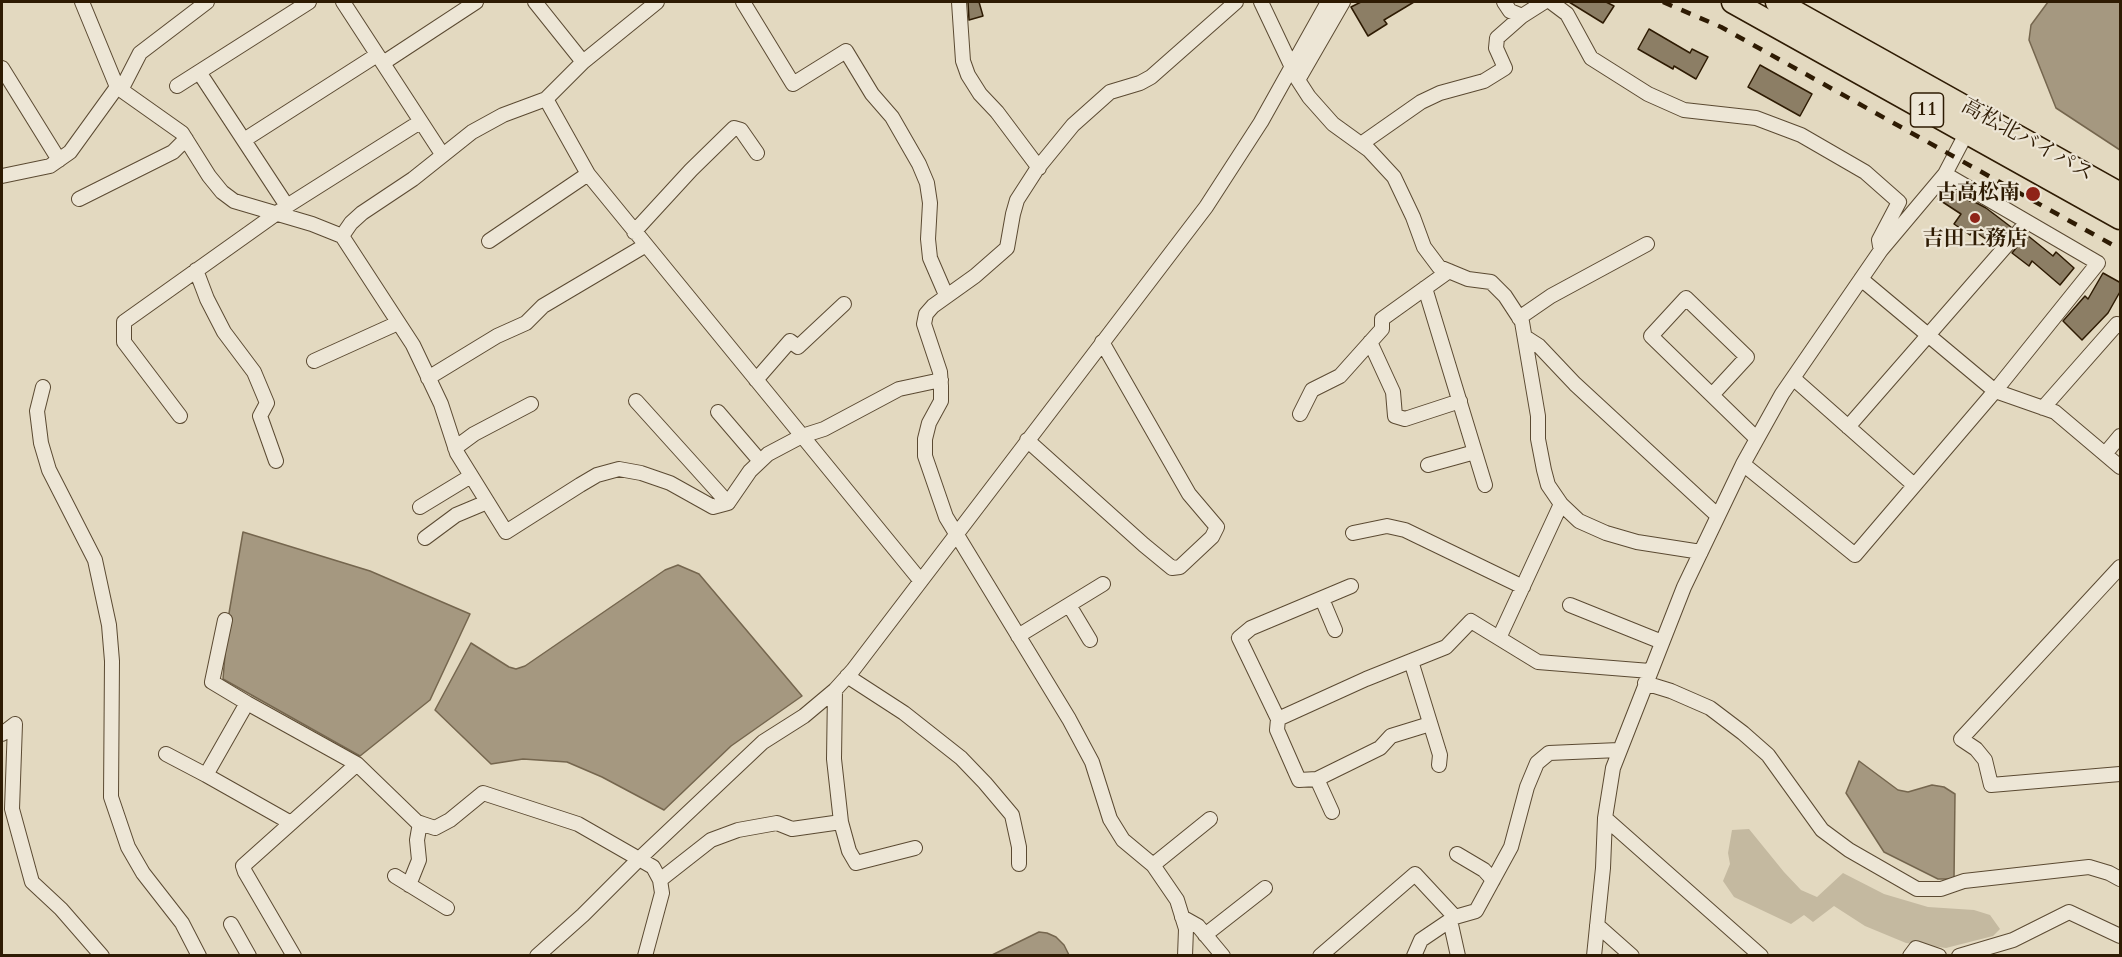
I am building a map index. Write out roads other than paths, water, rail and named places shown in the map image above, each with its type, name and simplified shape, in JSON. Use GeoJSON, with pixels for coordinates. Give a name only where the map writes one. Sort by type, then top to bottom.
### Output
{"type":"FeatureCollection","features":[{"type":"Feature","properties":{"kind":"highway","name":"高松北バイパス"},"geometry":{"type":"LineString","coordinates":[[1733,2],[2121,218]]}},
{"type":"Feature","properties":{"kind":"highway","name":"高松北バイパス"},"geometry":{"type":"LineString","coordinates":[[1777,2],[2121,194]]}},
{"type":"Feature","properties":{"kind":"street"},"geometry":{"type":"LineString","coordinates":[[82,2],[119,89],[182,133],[222,192],[234,201],[282,210],[342,236],[413,345],[441,404],[455,448],[506,532],[579,485],[597,475],[619,469],[641,472],[670,483],[713,507],[728,503],[750,471],[768,454],[802,436],[824,429],[899,389],[941,380]]}},
{"type":"Feature","properties":{"kind":"street"},"geometry":{"type":"LineString","coordinates":[[2,177],[50,166],[70,152],[119,89],[140,53],[207,2]]}},
{"type":"Feature","properties":{"kind":"street"},"geometry":{"type":"LineString","coordinates":[[177,86],[309,2]]}},
{"type":"Feature","properties":{"kind":"street"},"geometry":{"type":"LineString","coordinates":[[343,2],[442,154]]}},
{"type":"Feature","properties":{"kind":"street"},"geometry":{"type":"LineString","coordinates":[[244,140],[476,2]]}},
{"type":"Feature","properties":{"kind":"street"},"geometry":{"type":"LineString","coordinates":[[535,2],[582,62]]}},
{"type":"Feature","properties":{"kind":"street"},"geometry":{"type":"LineString","coordinates":[[342,236],[362,213],[413,179],[442,154],[485,123],[546,99],[582,62],[657,2]]}},
{"type":"Feature","properties":{"kind":"street"},"geometry":{"type":"LineString","coordinates":[[743,2],[794,84],[846,51],[872,94],[892,117],[919,164],[927,183],[930,203],[928,239],[930,258],[946,295]]}},
{"type":"Feature","properties":{"kind":"street"},"geometry":{"type":"LineString","coordinates":[[959,2],[963,62],[968,75],[980,94],[998,112],[1039,168]]}},
{"type":"Feature","properties":{"kind":"street"},"geometry":{"type":"LineString","coordinates":[[1185,956],[1186,929],[1177,900],[1153,865],[1123,840],[1110,819],[1087,753],[1070,719],[955,534],[940,502],[925,456],[929,423],[941,401],[941,380],[924,324],[926,314],[946,295],[975,276],[1007,248],[1017,200],[1073,125],[1110,92],[1140,83],[1151,77],[1236,2]]}},
{"type":"Feature","properties":{"kind":"street"},"geometry":{"type":"LineString","coordinates":[[1261,2],[1298,80],[1309,97],[1333,124],[1361,144],[1394,177],[1424,247],[1438,267],[1468,279],[1491,282],[1506,296],[1520,318],[1538,416],[1538,439],[1544,470],[1548,485],[1561,504],[1579,521],[1606,533],[1637,542],[1701,552]]}},
{"type":"Feature","properties":{"kind":"street"},"geometry":{"type":"LineString","coordinates":[[537,956],[583,915],[639,858],[763,742],[804,716],[847,676],[1206,207],[1261,122],[1328,2]]}},
{"type":"Feature","properties":{"kind":"street"},"geometry":{"type":"LineString","coordinates":[[1298,80],[1343,2]]}},
{"type":"Feature","properties":{"kind":"street"},"geometry":{"type":"LineString","coordinates":[[1504,2],[1510,11],[1522,16]]}},
{"type":"Feature","properties":{"kind":"street"},"geometry":{"type":"LineString","coordinates":[[1361,144],[1421,102],[1440,93],[1484,81],[1505,68],[1496,48],[1497,38],[1522,16],[1544,2]]}},
{"type":"Feature","properties":{"kind":"street"},"geometry":{"type":"LineString","coordinates":[[1551,2],[1567,14],[1592,58],[1648,94],[1684,111],[1756,118],[1801,135],[1865,172],[1899,202],[1879,240],[1881,250]]}},
{"type":"Feature","properties":{"kind":"street"},"geometry":{"type":"LineString","coordinates":[[2,68],[58,160]]}},
{"type":"Feature","properties":{"kind":"street"},"geometry":{"type":"LineString","coordinates":[[199,72],[244,140],[282,210]]}},
{"type":"Feature","properties":{"kind":"street"},"geometry":{"type":"LineString","coordinates":[[546,99],[588,174],[920,580]]}},
{"type":"Feature","properties":{"kind":"street"},"geometry":{"type":"LineString","coordinates":[[180,416],[124,342],[124,322],[282,210],[420,122]]}},
{"type":"Feature","properties":{"kind":"street"},"geometry":{"type":"LineString","coordinates":[[634,232],[691,170],[734,128],[741,130],[757,153]]}},
{"type":"Feature","properties":{"kind":"street"},"geometry":{"type":"LineString","coordinates":[[1594,956],[1603,868],[1605,818],[1613,768],[1647,677],[1701,552],[1743,464],[1782,394],[1881,250],[1945,174],[1967,132]]}},
{"type":"Feature","properties":{"kind":"street"},"geometry":{"type":"LineString","coordinates":[[80,199],[173,152],[186,139]]}},
{"type":"Feature","properties":{"kind":"street"},"geometry":{"type":"LineString","coordinates":[[489,241],[588,174]]}},
{"type":"Feature","properties":{"kind":"street"},"geometry":{"type":"LineString","coordinates":[[1743,464],[1855,555],[1995,391],[2098,262],[1945,174]]}},
{"type":"Feature","properties":{"kind":"street"},"geometry":{"type":"LineString","coordinates":[[1848,427],[2027,222]]}},
{"type":"Feature","properties":{"kind":"street"},"geometry":{"type":"LineString","coordinates":[[1520,318],[1551,296],[1647,244]]}},
{"type":"Feature","properties":{"kind":"street"},"geometry":{"type":"LineString","coordinates":[[428,378],[497,336],[526,323],[543,306],[646,245]]}},
{"type":"Feature","properties":{"kind":"street"},"geometry":{"type":"LineString","coordinates":[[196,270],[207,299],[224,332],[254,372],[267,403],[260,416],[276,461]]}},
{"type":"Feature","properties":{"kind":"street"},"geometry":{"type":"LineString","coordinates":[[1300,414],[1312,390],[1340,376],[1382,329],[1382,319],[1449,271]]}},
{"type":"Feature","properties":{"kind":"street"},"geometry":{"type":"LineString","coordinates":[[1862,279],[1995,391],[2055,412],[2121,467]]}},
{"type":"Feature","properties":{"kind":"street"},"geometry":{"type":"LineString","coordinates":[[1425,288],[1485,485]]}},
{"type":"Feature","properties":{"kind":"street"},"geometry":{"type":"LineString","coordinates":[[1712,395],[1747,357],[1686,297],[1651,336],[1757,439]]}},
{"type":"Feature","properties":{"kind":"street"},"geometry":{"type":"LineString","coordinates":[[756,380],[790,341],[798,347],[844,304]]}},
{"type":"Feature","properties":{"kind":"street"},"geometry":{"type":"LineString","coordinates":[[314,361],[398,323]]}},
{"type":"Feature","properties":{"kind":"street"},"geometry":{"type":"LineString","coordinates":[[2043,408],[2116,324],[2121,326]]}},
{"type":"Feature","properties":{"kind":"street"},"geometry":{"type":"LineString","coordinates":[[1525,338],[1539,346],[1575,384],[1718,516]]}},
{"type":"Feature","properties":{"kind":"street"},"geometry":{"type":"LineString","coordinates":[[1027,440],[1172,568],[1180,567],[1212,537],[1217,527],[1189,494],[1102,342]]}},
{"type":"Feature","properties":{"kind":"street"},"geometry":{"type":"LineString","coordinates":[[1370,342],[1393,392],[1395,416],[1405,418],[1460,401]]}},
{"type":"Feature","properties":{"kind":"street"},"geometry":{"type":"LineString","coordinates":[[1793,378],[1914,485]]}},
{"type":"Feature","properties":{"kind":"street"},"geometry":{"type":"LineString","coordinates":[[43,387],[37,411],[41,442],[49,470],[95,560],[109,625],[112,661],[111,797],[128,847],[143,873],[182,923],[199,956]]}},
{"type":"Feature","properties":{"kind":"street"},"geometry":{"type":"LineString","coordinates":[[169,401],[181,392]]}},
{"type":"Feature","properties":{"kind":"street"},"geometry":{"type":"LineString","coordinates":[[636,401],[728,503]]}},
{"type":"Feature","properties":{"kind":"street"},"geometry":{"type":"LineString","coordinates":[[455,448],[474,434],[531,404]]}},
{"type":"Feature","properties":{"kind":"street"},"geometry":{"type":"LineString","coordinates":[[718,412],[760,461]]}},
{"type":"Feature","properties":{"kind":"street"},"geometry":{"type":"LineString","coordinates":[[2105,454],[2121,436]]}},
{"type":"Feature","properties":{"kind":"street"},"geometry":{"type":"LineString","coordinates":[[1428,465],[1475,452]]}},
{"type":"Feature","properties":{"kind":"street"},"geometry":{"type":"LineString","coordinates":[[420,507],[471,476]]}},
{"type":"Feature","properties":{"kind":"street"},"geometry":{"type":"LineString","coordinates":[[425,538],[456,515],[488,502]]}},
{"type":"Feature","properties":{"kind":"street"},"geometry":{"type":"LineString","coordinates":[[1499,638],[1561,504]]}},
{"type":"Feature","properties":{"kind":"street"},"geometry":{"type":"LineString","coordinates":[[1353,532],[1387,526],[1405,530],[1523,586]]}},
{"type":"Feature","properties":{"kind":"street"},"geometry":{"type":"LineString","coordinates":[[2121,567],[1961,739],[1976,749],[1985,760],[1991,785],[2121,774]]}},
{"type":"Feature","properties":{"kind":"street"},"geometry":{"type":"LineString","coordinates":[[1018,636],[1103,584]]}},
{"type":"Feature","properties":{"kind":"street"},"geometry":{"type":"LineString","coordinates":[[1351,586],[1251,628],[1239,638],[1278,719],[1277,730],[1299,780],[1317,779],[1380,748],[1391,736],[1430,724]]}},
{"type":"Feature","properties":{"kind":"street"},"geometry":{"type":"LineString","coordinates":[[1322,599],[1335,630]]}},
{"type":"Feature","properties":{"kind":"street"},"geometry":{"type":"LineString","coordinates":[[1069,605],[1090,640]]}},
{"type":"Feature","properties":{"kind":"street"},"geometry":{"type":"LineString","coordinates":[[1570,605],[1662,642]]}},
{"type":"Feature","properties":{"kind":"street"},"geometry":{"type":"LineString","coordinates":[[225,620],[212,682],[357,764],[417,822],[435,828],[450,820],[483,793],[578,824],[653,867],[660,880],[662,893],[645,956]]}},
{"type":"Feature","properties":{"kind":"street"},"geometry":{"type":"LineString","coordinates":[[1278,719],[1446,647],[1471,621],[1538,662],[1647,677],[1671,691],[1710,708],[1768,756],[1822,830],[1849,850],[1917,889],[1941,889],[1964,881],[2089,867],[2121,879]]}},
{"type":"Feature","properties":{"kind":"street"},"geometry":{"type":"LineString","coordinates":[[1411,661],[1440,755],[1439,765]]}},
{"type":"Feature","properties":{"kind":"street"},"geometry":{"type":"LineString","coordinates":[[847,676],[904,713],[961,758],[984,783],[1012,815],[1019,847],[1019,864]]}},
{"type":"Feature","properties":{"kind":"street"},"geometry":{"type":"LineString","coordinates":[[834,690],[834,759],[841,822],[849,851],[856,863],[915,848]]}},
{"type":"Feature","properties":{"kind":"street"},"geometry":{"type":"LineString","coordinates":[[206,775],[247,703]]}},
{"type":"Feature","properties":{"kind":"street"},"geometry":{"type":"LineString","coordinates":[[2,734],[15,724],[12,808],[32,882],[61,909],[102,956]]}},
{"type":"Feature","properties":{"kind":"street"},"geometry":{"type":"LineString","coordinates":[[1414,956],[1421,940],[1453,918],[1476,911],[1511,847],[1527,787],[1537,763],[1550,753],[1619,750]]}},
{"type":"Feature","properties":{"kind":"street"},"geometry":{"type":"LineString","coordinates":[[166,754],[291,823]]}},
{"type":"Feature","properties":{"kind":"street"},"geometry":{"type":"LineString","coordinates":[[294,956],[243,866],[357,764]]}},
{"type":"Feature","properties":{"kind":"street"},"geometry":{"type":"LineString","coordinates":[[1317,779],[1332,812]]}},
{"type":"Feature","properties":{"kind":"street"},"geometry":{"type":"LineString","coordinates":[[1605,818],[1761,956]]}},
{"type":"Feature","properties":{"kind":"street"},"geometry":{"type":"LineString","coordinates":[[1153,865],[1210,819]]}},
{"type":"Feature","properties":{"kind":"street"},"geometry":{"type":"LineString","coordinates":[[660,880],[711,840],[738,830],[777,823],[792,829],[841,822]]}},
{"type":"Feature","properties":{"kind":"street"},"geometry":{"type":"LineString","coordinates":[[409,885],[419,860],[417,840],[420,823]]}},
{"type":"Feature","properties":{"kind":"street"},"geometry":{"type":"LineString","coordinates":[[1456,854],[1484,870],[1493,880]]}},
{"type":"Feature","properties":{"kind":"street"},"geometry":{"type":"LineString","coordinates":[[1320,956],[1415,874],[1453,918],[1458,956]]}},
{"type":"Feature","properties":{"kind":"street"},"geometry":{"type":"LineString","coordinates":[[395,876],[447,908]]}},
{"type":"Feature","properties":{"kind":"street"},"geometry":{"type":"LineString","coordinates":[[1205,935],[1265,888]]}},
{"type":"Feature","properties":{"kind":"street"},"geometry":{"type":"LineString","coordinates":[[1959,956],[2013,940],[2069,912],[2121,936]]}},
{"type":"Feature","properties":{"kind":"street"},"geometry":{"type":"LineString","coordinates":[[1182,916],[1198,926],[1223,956]]}},
{"type":"Feature","properties":{"kind":"street"},"geometry":{"type":"LineString","coordinates":[[231,924],[249,956]]}},
{"type":"Feature","properties":{"kind":"street"},"geometry":{"type":"LineString","coordinates":[[1597,925],[1632,956]]}},
{"type":"Feature","properties":{"kind":"street"},"geometry":{"type":"LineString","coordinates":[[2013,940],[2013,956]]}},
{"type":"Feature","properties":{"kind":"street"},"geometry":{"type":"LineString","coordinates":[[1910,956],[1916,948],[1939,956]]}},
{"type":"Feature","properties":{"kind":"railway"},"geometry":{"type":"LineString","coordinates":[[1663,2],[1721,27],[2120,249]]}},
{"type":"Feature","properties":{"kind":"place","name":"古高松南"},"geometry":{"type":"Point","coordinates":[2033,194]}},
{"type":"Feature","properties":{"kind":"place","name":"吉田工務店"},"geometry":{"type":"Point","coordinates":[1975,218]}}]}
